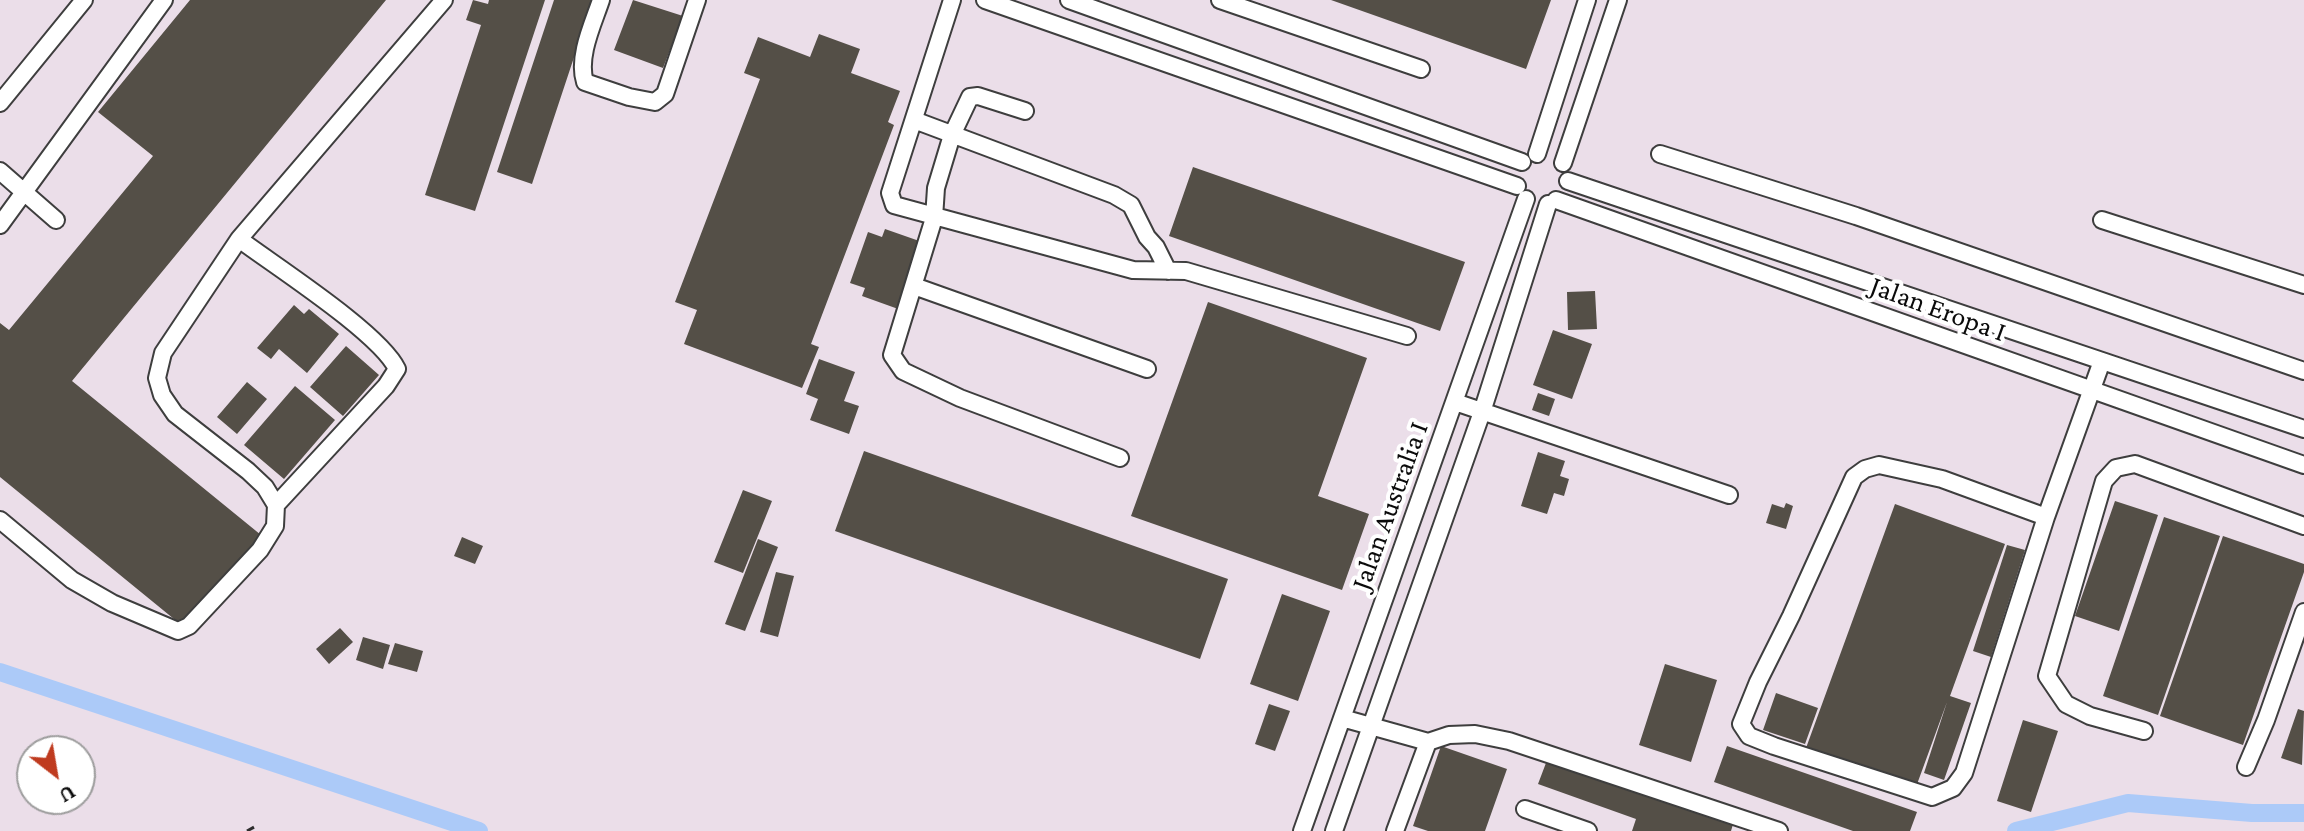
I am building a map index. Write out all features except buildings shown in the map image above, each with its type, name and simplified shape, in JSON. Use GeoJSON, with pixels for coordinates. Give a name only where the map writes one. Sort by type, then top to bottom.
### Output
{"type":"FeatureCollection","features":[{"type":"Feature","properties":{"kind":"lane"},"geometry":{"type":"LineString","coordinates":[[0,103],[84,0]]}},
{"type":"Feature","properties":{"kind":"lane"},"geometry":{"type":"LineString","coordinates":[[0,225],[164,0]]}},
{"type":"Feature","properties":{"kind":"lane"},"geometry":{"type":"LineString","coordinates":[[0,520],[72,580],[112,603],[178,631],[189,626],[260,550],[275,526],[276,505],[265,487],[248,471],[175,414],[162,395],[157,378],[163,353],[239,239],[444,0]]}},
{"type":"Feature","properties":{"kind":"lane"},"geometry":{"type":"LineString","coordinates":[[601,0],[583,58],[585,82],[655,102],[665,94],[697,0]]}},
{"type":"Feature","properties":{"kind":"lane"},"geometry":{"type":"LineString","coordinates":[[952,0],[890,193],[894,205],[1133,270],[1186,271],[1407,336]]}},
{"type":"Feature","properties":{"kind":"lane"},"geometry":{"type":"LineString","coordinates":[[985,0],[1522,192],[1536,203],[1552,202]]}},
{"type":"Feature","properties":{"kind":"lane"},"geometry":{"type":"LineString","coordinates":[[1069,0],[1530,158],[1551,155],[1563,163]]}},
{"type":"Feature","properties":{"kind":"lane"},"geometry":{"type":"LineString","coordinates":[[1220,0],[1421,69]]}},
{"type":"Feature","properties":{"kind":"lane","name":"Jalan Australia I"},"geometry":{"type":"LineString","coordinates":[[1302,831],[1455,402],[1522,192],[1517,173],[1530,158],[1587,0]]}},
{"type":"Feature","properties":{"kind":"lane"},"geometry":{"type":"LineString","coordinates":[[1568,181],[1563,163],[1618,0]]}},
{"type":"Feature","properties":{"kind":"lane"},"geometry":{"type":"LineString","coordinates":[[1025,111],[978,96],[970,97],[952,135],[936,188],[934,218],[892,355],[903,371],[960,398],[1120,458]]}},
{"type":"Feature","properties":{"kind":"lane"},"geometry":{"type":"LineString","coordinates":[[914,120],[1114,195],[1131,205],[1168,271]]}},
{"type":"Feature","properties":{"kind":"lane"},"geometry":{"type":"LineString","coordinates":[[1660,154],[1856,216],[2304,371]]}},
{"type":"Feature","properties":{"kind":"lane"},"geometry":{"type":"LineString","coordinates":[[0,171],[56,220]]}},
{"type":"Feature","properties":{"kind":"lane","name":"Jalan Australia I"},"geometry":{"type":"LineString","coordinates":[[1334,831],[1482,412],[1552,202],[1564,192],[1568,181]]}},
{"type":"Feature","properties":{"kind":"lane","name":"Jalan Eropa I"},"geometry":{"type":"LineString","coordinates":[[1568,181],[2304,429]]}},
{"type":"Feature","properties":{"kind":"lane","name":"Jalan Eropa I"},"geometry":{"type":"LineString","coordinates":[[1552,202],[2304,465]]}},
{"type":"Feature","properties":{"kind":"lane"},"geometry":{"type":"LineString","coordinates":[[2102,220],[2304,285]]}},
{"type":"Feature","properties":{"kind":"lane"},"geometry":{"type":"LineString","coordinates":[[239,239],[355,326],[390,355],[397,369],[386,386],[276,505]]}},
{"type":"Feature","properties":{"kind":"lane"},"geometry":{"type":"LineString","coordinates":[[914,286],[1147,369]]}},
{"type":"Feature","properties":{"kind":"lane"},"geometry":{"type":"LineString","coordinates":[[2046,517],[1942,479],[1879,465],[1865,469],[1854,477],[1758,682],[1741,724],[1749,736],[1932,797],[1953,788],[1964,773],[2046,517],[2102,361]]}},
{"type":"Feature","properties":{"kind":"lane"},"geometry":{"type":"LineString","coordinates":[[1455,402],[1729,495]]}},
{"type":"Feature","properties":{"kind":"lane"},"geometry":{"type":"LineString","coordinates":[[2144,731],[2090,716],[2066,704],[2047,676],[2104,481],[2116,468],[2135,464],[2304,526]]}},
{"type":"Feature","properties":{"kind":"lane"},"geometry":{"type":"LineString","coordinates":[[2246,767],[2304,612]]}},
{"type":"Feature","properties":{"kind":"lane"},"geometry":{"type":"LineString","coordinates":[[1342,718],[1428,742],[1449,735],[1475,734],[1509,741],[1779,831]]}},
{"type":"Feature","properties":{"kind":"lane"},"geometry":{"type":"LineString","coordinates":[[1395,831],[1428,742]]}},
{"type":"Feature","properties":{"kind":"lane"},"geometry":{"type":"LineString","coordinates":[[1525,809],[1588,831]]}},
{"type":"Feature","properties":{"kind":"path"},"geometry":{"type":"LineString","coordinates":[[247,831],[256,826]]}},
{"type":"Feature","properties":{"kind":"shaded area"},"geometry":{"type":"Polygon","coordinates":[[[0,0],[2304,0],[2304,831],[0,831],[0,0]]]}},
{"type":"Feature","properties":{"kind":"waterway"},"geometry":{"type":"LineString","coordinates":[[0,672],[479,831]]}},
{"type":"Feature","properties":{"kind":"waterway"},"geometry":{"type":"LineString","coordinates":[[2016,831],[2128,803],[2252,813],[2304,813]]}}]}
